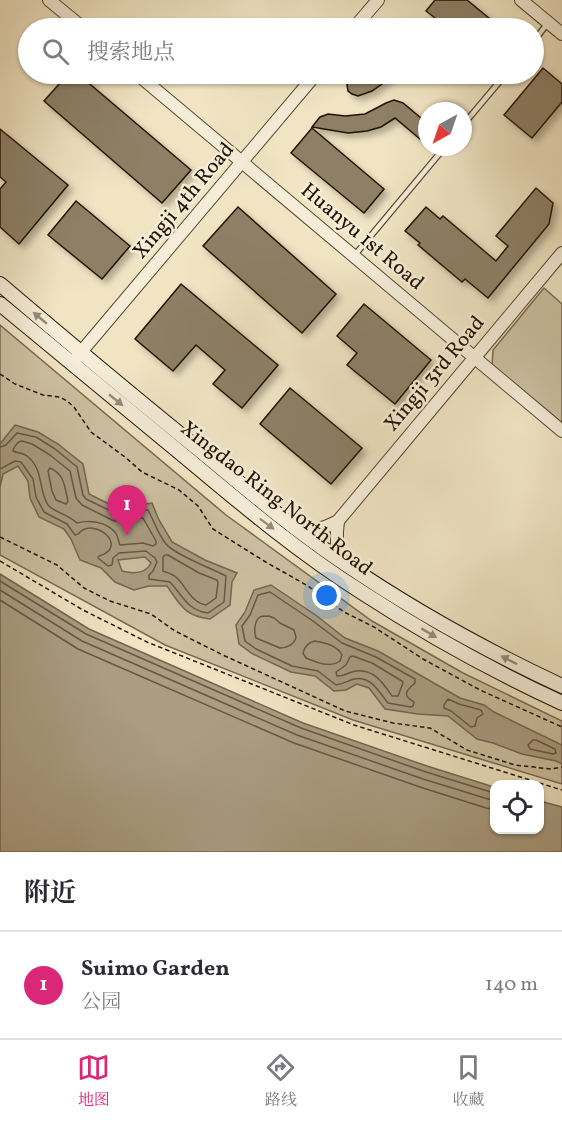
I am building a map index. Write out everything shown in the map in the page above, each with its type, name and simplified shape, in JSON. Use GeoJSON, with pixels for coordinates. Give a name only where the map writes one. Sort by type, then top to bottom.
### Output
{"type":"FeatureCollection","features":[{"type":"Feature","properties":{"kind":"main road","name":"Xingdao Ring North Road"},"geometry":{"type":"LineString","coordinates":[[0,284],[296,529],[340,561],[382,589],[450,628],[504,658],[562,686]]}},
{"type":"Feature","properties":{"kind":"main road","name":"Xingdao Ring North Road"},"geometry":{"type":"LineString","coordinates":[[0,304],[306,554],[362,593],[453,648],[562,703]]}},
{"type":"Feature","properties":{"kind":"street"},"geometry":{"type":"LineString","coordinates":[[49,0],[71,18]]}},
{"type":"Feature","properties":{"kind":"street"},"geometry":{"type":"LineString","coordinates":[[363,18],[378,0]]}},
{"type":"Feature","properties":{"kind":"street"},"geometry":{"type":"LineString","coordinates":[[521,0],[542,18]]}},
{"type":"Feature","properties":{"kind":"street"},"geometry":{"type":"LineString","coordinates":[[544,20],[562,34]]}},
{"type":"Feature","properties":{"kind":"street","name":"Huanyu 1st Road"},"geometry":{"type":"LineString","coordinates":[[149,84],[562,431]]}},
{"type":"Feature","properties":{"kind":"street","name":"Xingji 4th Road"},"geometry":{"type":"LineString","coordinates":[[71,363],[307,84]]}},
{"type":"Feature","properties":{"kind":"street","name":"Xingji 3rd Road"},"geometry":{"type":"LineString","coordinates":[[338,521],[562,253]]}},
{"type":"Feature","properties":{"kind":"street"},"geometry":{"type":"LineString","coordinates":[[296,529],[316,531],[338,521]]}},
{"type":"Feature","properties":{"kind":"street"},"geometry":{"type":"LineString","coordinates":[[338,521],[336,549],[340,561]]}},
{"type":"Feature","properties":{"kind":"lane"},"geometry":{"type":"LineString","coordinates":[[544,28],[548,23]]}},
{"type":"Feature","properties":{"kind":"lane"},"geometry":{"type":"LineString","coordinates":[[472,114],[498,84]]}},
{"type":"Feature","properties":{"kind":"lane"},"geometry":{"type":"LineString","coordinates":[[354,256],[437,156]]}},
{"type":"Feature","properties":{"kind":"path"},"geometry":{"type":"LineString","coordinates":[[0,374],[15,384],[67,401],[74,407],[91,432],[125,456],[142,472],[179,490],[198,506],[213,529],[308,586],[344,612],[374,627],[423,659],[480,690],[562,727]]}},
{"type":"Feature","properties":{"kind":"path"},"geometry":{"type":"LineString","coordinates":[[0,537],[57,565],[84,588],[110,601],[151,614],[175,631],[345,711],[393,723],[430,728],[467,750],[515,765],[551,769],[562,767]]}},
{"type":"Feature","properties":{"kind":"path"},"geometry":{"type":"LineString","coordinates":[[0,561],[83,610],[147,642],[354,725],[562,790]]}},
{"type":"Feature","properties":{"kind":"shaded area"},"geometry":{"type":"Polygon","coordinates":[[[544,288],[562,304],[562,426],[492,367],[493,350],[544,288]]]}},
{"type":"Feature","properties":{"kind":"shaded area"},"geometry":{"type":"Polygon","coordinates":[[[0,325],[226,515],[372,621],[463,673],[562,721],[562,784],[353,720],[165,645],[0,555],[0,325]]]}},
{"type":"Feature","properties":{"kind":"water"},"geometry":{"type":"Polygon","coordinates":[[[15,425],[38,432],[58,444],[83,464],[89,494],[117,508],[152,503],[172,542],[205,560],[237,573],[232,582],[230,605],[210,619],[202,618],[184,609],[167,586],[149,586],[134,590],[115,582],[101,568],[80,560],[64,529],[39,517],[30,498],[28,481],[18,466],[3,474],[0,487],[0,444],[15,425]],[[145,557],[118,560],[122,571],[130,573],[142,572],[151,563],[145,557]]]}},
{"type":"Feature","properties":{"kind":"water"},"geometry":{"type":"Polygon","coordinates":[[[0,574],[89,629],[303,723],[490,786],[490,834],[544,834],[544,802],[562,807],[562,852],[0,852],[0,574]]]}},
{"type":"Feature","properties":{"kind":"water"},"geometry":{"type":"Polygon","coordinates":[[[271,585],[345,638],[378,651],[460,698],[484,705],[562,745],[562,764],[477,739],[448,716],[385,709],[369,688],[357,684],[346,690],[334,691],[315,676],[291,672],[253,654],[239,644],[236,625],[245,612],[254,590],[271,585]]]}},
{"type":"Feature","properties":{"kind":"building"},"geometry":{"type":"Polygon","coordinates":[[[435,0],[467,0],[489,18],[435,18],[426,11],[435,0]]]}},
{"type":"Feature","properties":{"kind":"building"},"geometry":{"type":"Polygon","coordinates":[[[544,69],[562,84],[562,102],[532,138],[504,115],[530,84],[544,84],[544,69]]]}},
{"type":"Feature","properties":{"kind":"building"},"geometry":{"type":"Polygon","coordinates":[[[59,84],[90,84],[191,170],[162,203],[44,101],[59,84]]]}},
{"type":"Feature","properties":{"kind":"building"},"geometry":{"type":"Polygon","coordinates":[[[382,84],[358,96],[348,91],[347,85],[382,84]]]}},
{"type":"Feature","properties":{"kind":"building"},"geometry":{"type":"Polygon","coordinates":[[[394,100],[403,103],[418,116],[418,137],[395,118],[381,127],[367,131],[348,133],[312,127],[320,117],[328,114],[345,116],[365,114],[394,100]]]}},
{"type":"Feature","properties":{"kind":"building"},"geometry":{"type":"Polygon","coordinates":[[[312,128],[384,189],[364,213],[291,153],[312,128]]]}},
{"type":"Feature","properties":{"kind":"building"},"geometry":{"type":"Polygon","coordinates":[[[0,129],[68,185],[19,244],[0,227],[0,189],[6,182],[0,177],[0,129]]]}},
{"type":"Feature","properties":{"kind":"building"},"geometry":{"type":"Polygon","coordinates":[[[536,188],[553,203],[549,224],[488,298],[465,279],[462,282],[405,231],[426,207],[440,219],[443,216],[496,261],[508,246],[496,236],[536,188]]]}},
{"type":"Feature","properties":{"kind":"building"},"geometry":{"type":"Polygon","coordinates":[[[76,201],[130,246],[102,279],[48,235],[76,201]]]}},
{"type":"Feature","properties":{"kind":"building"},"geometry":{"type":"Polygon","coordinates":[[[238,207],[336,294],[302,333],[203,246],[238,207]]]}},
{"type":"Feature","properties":{"kind":"building"},"geometry":{"type":"Polygon","coordinates":[[[181,284],[278,365],[242,408],[213,384],[225,370],[196,345],[173,371],[135,339],[181,284]]]}},
{"type":"Feature","properties":{"kind":"building"},"geometry":{"type":"Polygon","coordinates":[[[364,304],[431,360],[395,404],[347,365],[357,353],[337,336],[364,304]]]}},
{"type":"Feature","properties":{"kind":"building"},"geometry":{"type":"Polygon","coordinates":[[[290,388],[362,448],[331,484],[260,424],[290,388]]]}},
{"type":"Feature","properties":{"kind":"place","name":"Suimo Garden"},"geometry":{"type":"Point","coordinates":[127,535]}}]}
